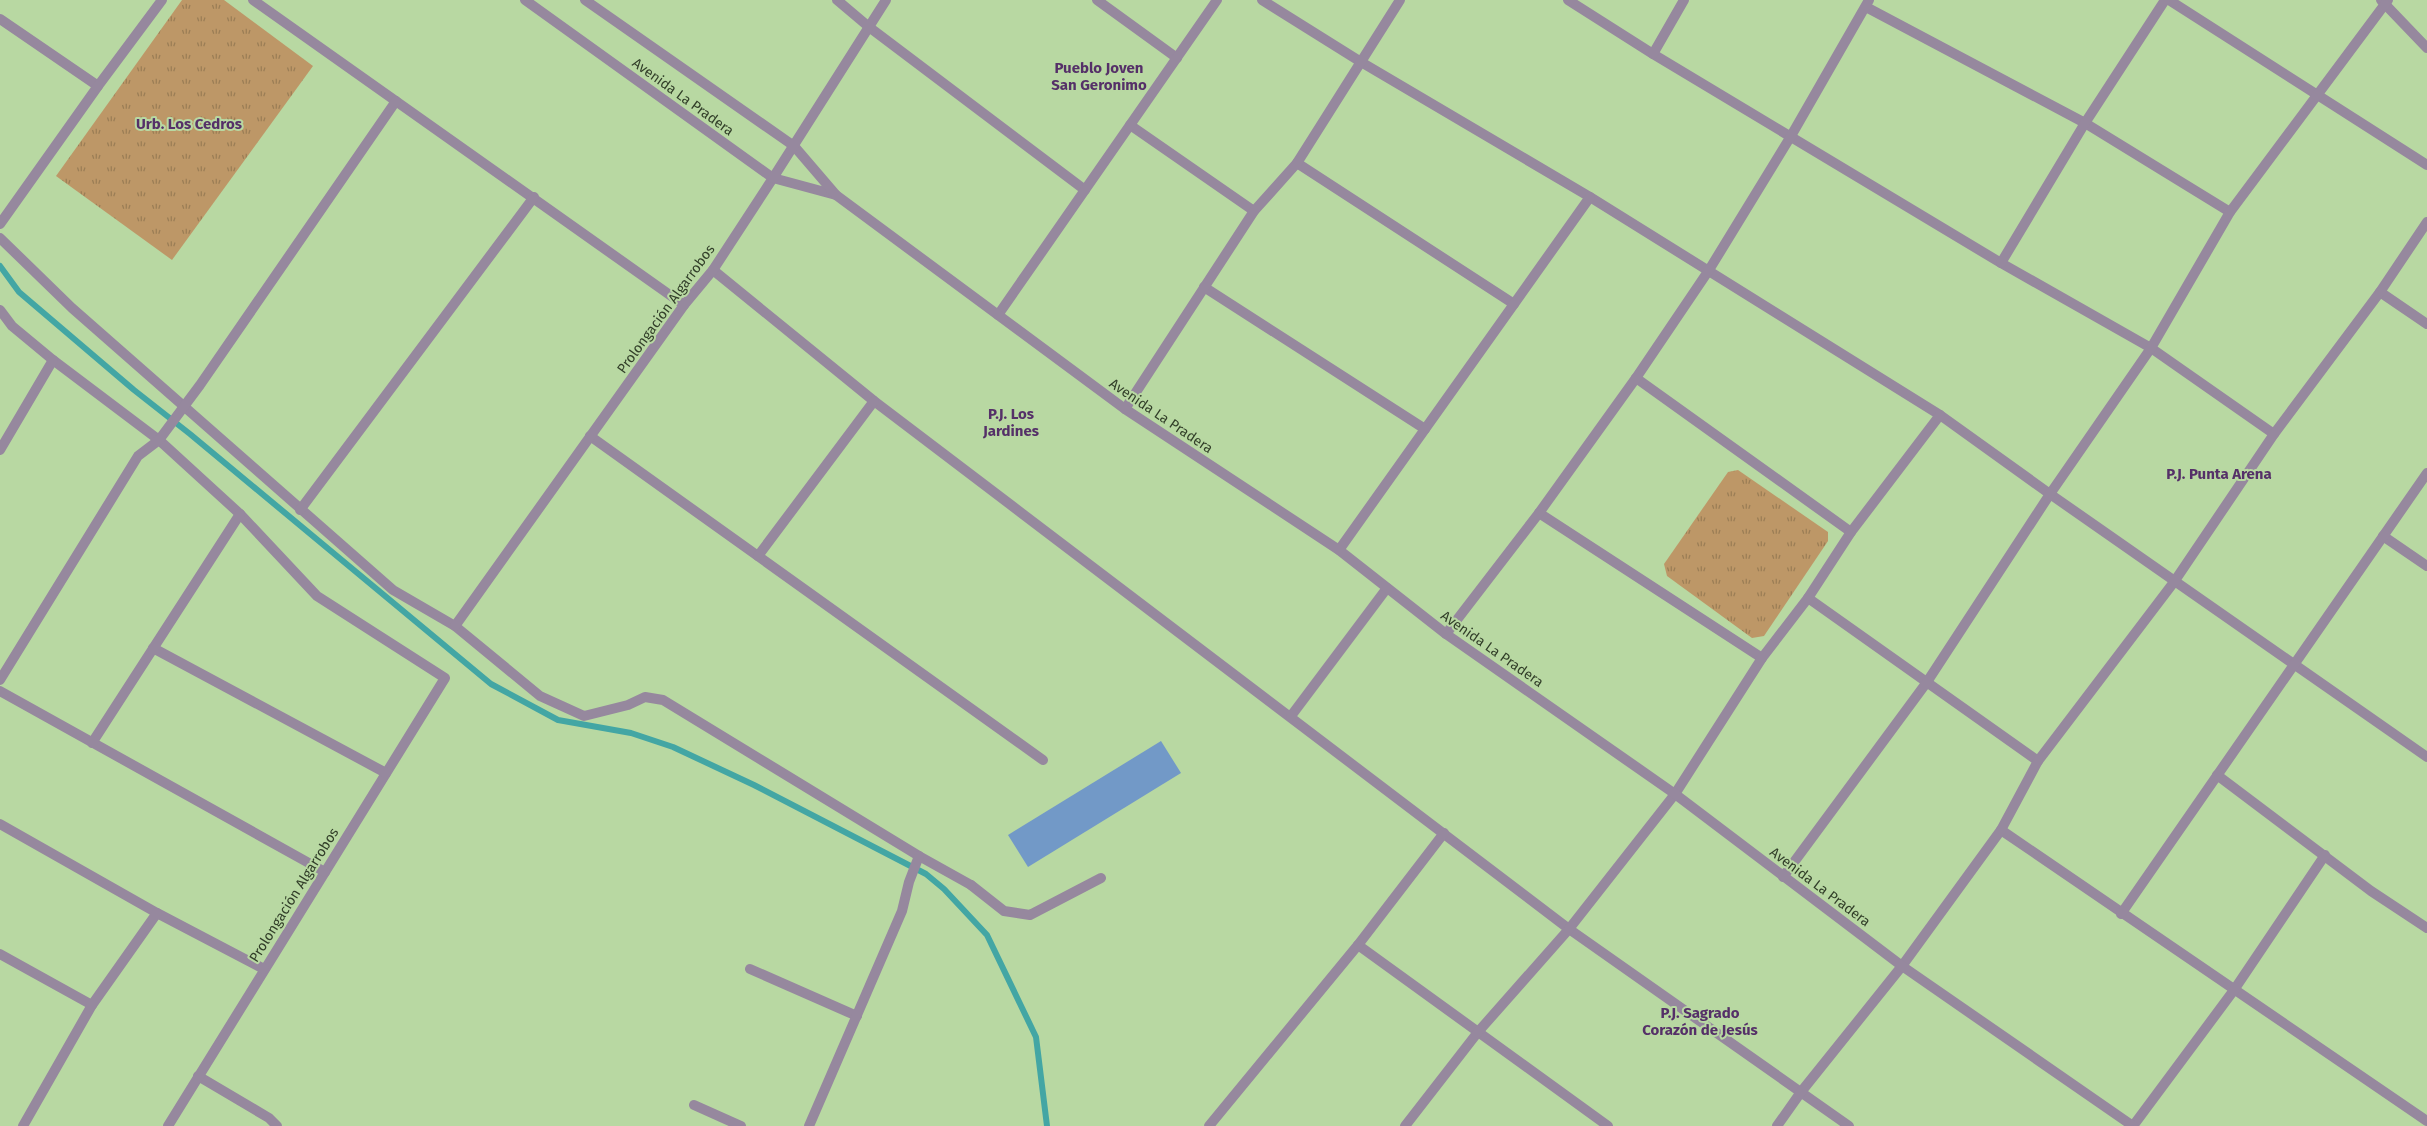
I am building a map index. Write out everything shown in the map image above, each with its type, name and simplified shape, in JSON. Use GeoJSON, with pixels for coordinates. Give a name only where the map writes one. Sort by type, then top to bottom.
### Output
{"type":"FeatureCollection","features":[{"type":"Feature","properties":{"kind":"street"},"geometry":{"type":"LineString","coordinates":[[0,224],[162,0]]}},
{"type":"Feature","properties":{"kind":"street"},"geometry":{"type":"LineString","coordinates":[[253,0],[534,197],[684,305]]}},
{"type":"Feature","properties":{"kind":"street","name":"Avenida La Pradera"},"geometry":{"type":"LineString","coordinates":[[525,0],[773,178],[836,195]]}},
{"type":"Feature","properties":{"kind":"street","name":"Avenida La Pradera"},"geometry":{"type":"LineString","coordinates":[[585,0],[794,146],[836,195],[1125,409],[1339,550],[1446,634],[1676,794],[1902,966],[2133,1126]]}},
{"type":"Feature","properties":{"kind":"street"},"geometry":{"type":"LineString","coordinates":[[836,0],[1085,190]]}},
{"type":"Feature","properties":{"kind":"street","name":"Prolongación Algarrobos"},"geometry":{"type":"LineString","coordinates":[[455,626],[684,305],[713,270],[886,0]]}},
{"type":"Feature","properties":{"kind":"street"},"geometry":{"type":"LineString","coordinates":[[1097,0],[1177,58]]}},
{"type":"Feature","properties":{"kind":"street"},"geometry":{"type":"LineString","coordinates":[[998,315],[1217,0]]}},
{"type":"Feature","properties":{"kind":"street"},"geometry":{"type":"LineString","coordinates":[[1262,0],[1361,62],[1590,197],[1940,415],[2174,582],[2427,757]]}},
{"type":"Feature","properties":{"kind":"street"},"geometry":{"type":"LineString","coordinates":[[1125,409],[1254,210],[1297,163],[1400,0]]}},
{"type":"Feature","properties":{"kind":"street"},"geometry":{"type":"LineString","coordinates":[[1568,0],[1653,54],[2001,263],[2151,348],[2274,434]]}},
{"type":"Feature","properties":{"kind":"street"},"geometry":{"type":"LineString","coordinates":[[1653,54],[1684,0]]}},
{"type":"Feature","properties":{"kind":"street"},"geometry":{"type":"LineString","coordinates":[[2001,263],[2085,123],[2164,0]]}},
{"type":"Feature","properties":{"kind":"street"},"geometry":{"type":"LineString","coordinates":[[2169,0],[2427,165]]}},
{"type":"Feature","properties":{"kind":"street"},"geometry":{"type":"LineString","coordinates":[[1783,877],[1927,682],[2050,494],[2151,348],[2230,212],[2385,1],[2427,48]]}},
{"type":"Feature","properties":{"kind":"street"},"geometry":{"type":"LineString","coordinates":[[1446,634],[1539,513],[1636,378],[1709,270],[1791,136],[1868,3],[2085,123],[2230,212]]}},
{"type":"Feature","properties":{"kind":"street"},"geometry":{"type":"LineString","coordinates":[[0,19],[98,86]]}},
{"type":"Feature","properties":{"kind":"street"},"geometry":{"type":"LineString","coordinates":[[0,680],[138,456],[161,437],[182,410],[396,101]]}},
{"type":"Feature","properties":{"kind":"street"},"geometry":{"type":"LineString","coordinates":[[1130,125],[1254,210]]}},
{"type":"Feature","properties":{"kind":"street"},"geometry":{"type":"LineString","coordinates":[[1297,163],[1514,304]]}},
{"type":"Feature","properties":{"kind":"street"},"geometry":{"type":"LineString","coordinates":[[300,510],[534,197]]}},
{"type":"Feature","properties":{"kind":"street"},"geometry":{"type":"LineString","coordinates":[[1339,550],[1590,197]]}},
{"type":"Feature","properties":{"kind":"street"},"geometry":{"type":"LineString","coordinates":[[1777,1126],[1801,1092],[1902,966],[2001,830],[2038,761],[2174,582],[2274,434],[2380,292],[2427,222]]}},
{"type":"Feature","properties":{"kind":"street"},"geometry":{"type":"LineString","coordinates":[[0,238],[182,410],[394,590],[455,626],[540,696],[584,716],[628,705],[645,697],[663,700],[919,858],[971,885],[1004,911],[1030,915],[1101,878]]}},
{"type":"Feature","properties":{"kind":"street"},"geometry":{"type":"LineString","coordinates":[[713,270],[874,401],[1291,716],[1568,929],[1849,1126]]}},
{"type":"Feature","properties":{"kind":"street"},"geometry":{"type":"LineString","coordinates":[[1204,287],[1425,429]]}},
{"type":"Feature","properties":{"kind":"street"},"geometry":{"type":"LineString","coordinates":[[2380,292],[2427,324]]}},
{"type":"Feature","properties":{"kind":"street"},"geometry":{"type":"LineString","coordinates":[[0,310],[12,326],[53,360],[161,437],[240,514],[92,743]]}},
{"type":"Feature","properties":{"kind":"street"},"geometry":{"type":"LineString","coordinates":[[0,450],[53,360]]}},
{"type":"Feature","properties":{"kind":"street"},"geometry":{"type":"LineString","coordinates":[[1636,378],[1851,532]]}},
{"type":"Feature","properties":{"kind":"street"},"geometry":{"type":"LineString","coordinates":[[758,556],[874,401]]}},
{"type":"Feature","properties":{"kind":"street"},"geometry":{"type":"LineString","coordinates":[[1405,1126],[1478,1032],[1568,929],[1676,794],[1762,658],[1808,598],[1851,532],[1940,415]]}},
{"type":"Feature","properties":{"kind":"street"},"geometry":{"type":"LineString","coordinates":[[590,436],[1043,760]]}},
{"type":"Feature","properties":{"kind":"street"},"geometry":{"type":"LineString","coordinates":[[2120,914],[2427,473]]}},
{"type":"Feature","properties":{"kind":"street"},"geometry":{"type":"LineString","coordinates":[[1539,513],[1762,658]]}},
{"type":"Feature","properties":{"kind":"street","name":"Prolongación Algarrobos"},"geometry":{"type":"LineString","coordinates":[[168,1126],[445,678],[317,596],[240,514]]}},
{"type":"Feature","properties":{"kind":"street"},"geometry":{"type":"LineString","coordinates":[[2383,536],[2427,566]]}},
{"type":"Feature","properties":{"kind":"street"},"geometry":{"type":"LineString","coordinates":[[1291,716],[1387,588]]}},
{"type":"Feature","properties":{"kind":"street"},"geometry":{"type":"LineString","coordinates":[[1808,598],[2038,761]]}},
{"type":"Feature","properties":{"kind":"street"},"geometry":{"type":"LineString","coordinates":[[154,648],[386,773]]}},
{"type":"Feature","properties":{"kind":"street"},"geometry":{"type":"LineString","coordinates":[[0,691],[325,872]]}},
{"type":"Feature","properties":{"kind":"street"},"geometry":{"type":"LineString","coordinates":[[2217,775],[2371,891],[2427,928]]}},
{"type":"Feature","properties":{"kind":"street"},"geometry":{"type":"LineString","coordinates":[[0,824],[157,913],[264,969]]}},
{"type":"Feature","properties":{"kind":"street"},"geometry":{"type":"LineString","coordinates":[[2001,830],[2120,914],[2427,1121]]}},
{"type":"Feature","properties":{"kind":"street"},"geometry":{"type":"LineString","coordinates":[[1209,1126],[1358,945],[1444,833]]}},
{"type":"Feature","properties":{"kind":"street"},"geometry":{"type":"LineString","coordinates":[[2133,1126],[2234,990],[2324,855]]}},
{"type":"Feature","properties":{"kind":"street"},"geometry":{"type":"LineString","coordinates":[[809,1126],[902,912],[911,876],[919,858]]}},
{"type":"Feature","properties":{"kind":"street"},"geometry":{"type":"LineString","coordinates":[[23,1126],[92,1005],[157,913]]}},
{"type":"Feature","properties":{"kind":"street"},"geometry":{"type":"LineString","coordinates":[[1358,945],[1608,1126]]}},
{"type":"Feature","properties":{"kind":"street"},"geometry":{"type":"LineString","coordinates":[[0,954],[92,1005]]}},
{"type":"Feature","properties":{"kind":"street"},"geometry":{"type":"LineString","coordinates":[[750,969],[856,1016]]}},
{"type":"Feature","properties":{"kind":"street"},"geometry":{"type":"LineString","coordinates":[[198,1076],[269,1118],[277,1126]]}},
{"type":"Feature","properties":{"kind":"street"},"geometry":{"type":"LineString","coordinates":[[694,1105],[741,1126]]}},
{"type":"Feature","properties":{"kind":"green space"},"geometry":{"type":"Polygon","coordinates":[[[182,0],[224,0],[313,66],[172,260],[56,176],[182,0]]]}},
{"type":"Feature","properties":{"kind":"green space"},"geometry":{"type":"Polygon","coordinates":[[[1738,470],[1828,532],[1828,541],[1764,636],[1752,638],[1667,576],[1664,564],[1728,472],[1738,470]]]}},
{"type":"Feature","properties":{"kind":"building"},"geometry":{"type":"Polygon","coordinates":[[[1161,741],[1181,773],[1028,867],[1008,835],[1161,741]]]}},
{"type":"Feature","properties":{"kind":"waterway"},"geometry":{"type":"LineString","coordinates":[[0,266],[19,292],[134,390],[190,434],[491,684],[558,720],[631,733],[673,747],[754,785],[926,874],[944,889],[987,935],[1036,1037],[1047,1126]]}},
{"type":"Feature","properties":{"kind":"district","name":"Pueblo Joven San Geronimo"},"geometry":{"type":"Point","coordinates":[1099,76]}},
{"type":"Feature","properties":{"kind":"district","name":"Urb. Los Cedros"},"geometry":{"type":"Point","coordinates":[189,124]}},
{"type":"Feature","properties":{"kind":"district","name":"P.J. Los Jardines"},"geometry":{"type":"Point","coordinates":[1011,422]}},
{"type":"Feature","properties":{"kind":"district","name":"P.J. Punta Arena"},"geometry":{"type":"Point","coordinates":[2219,474]}},
{"type":"Feature","properties":{"kind":"district","name":"P.J. Sagrado Corazón de Jesús"},"geometry":{"type":"Point","coordinates":[1700,1022]}}]}
